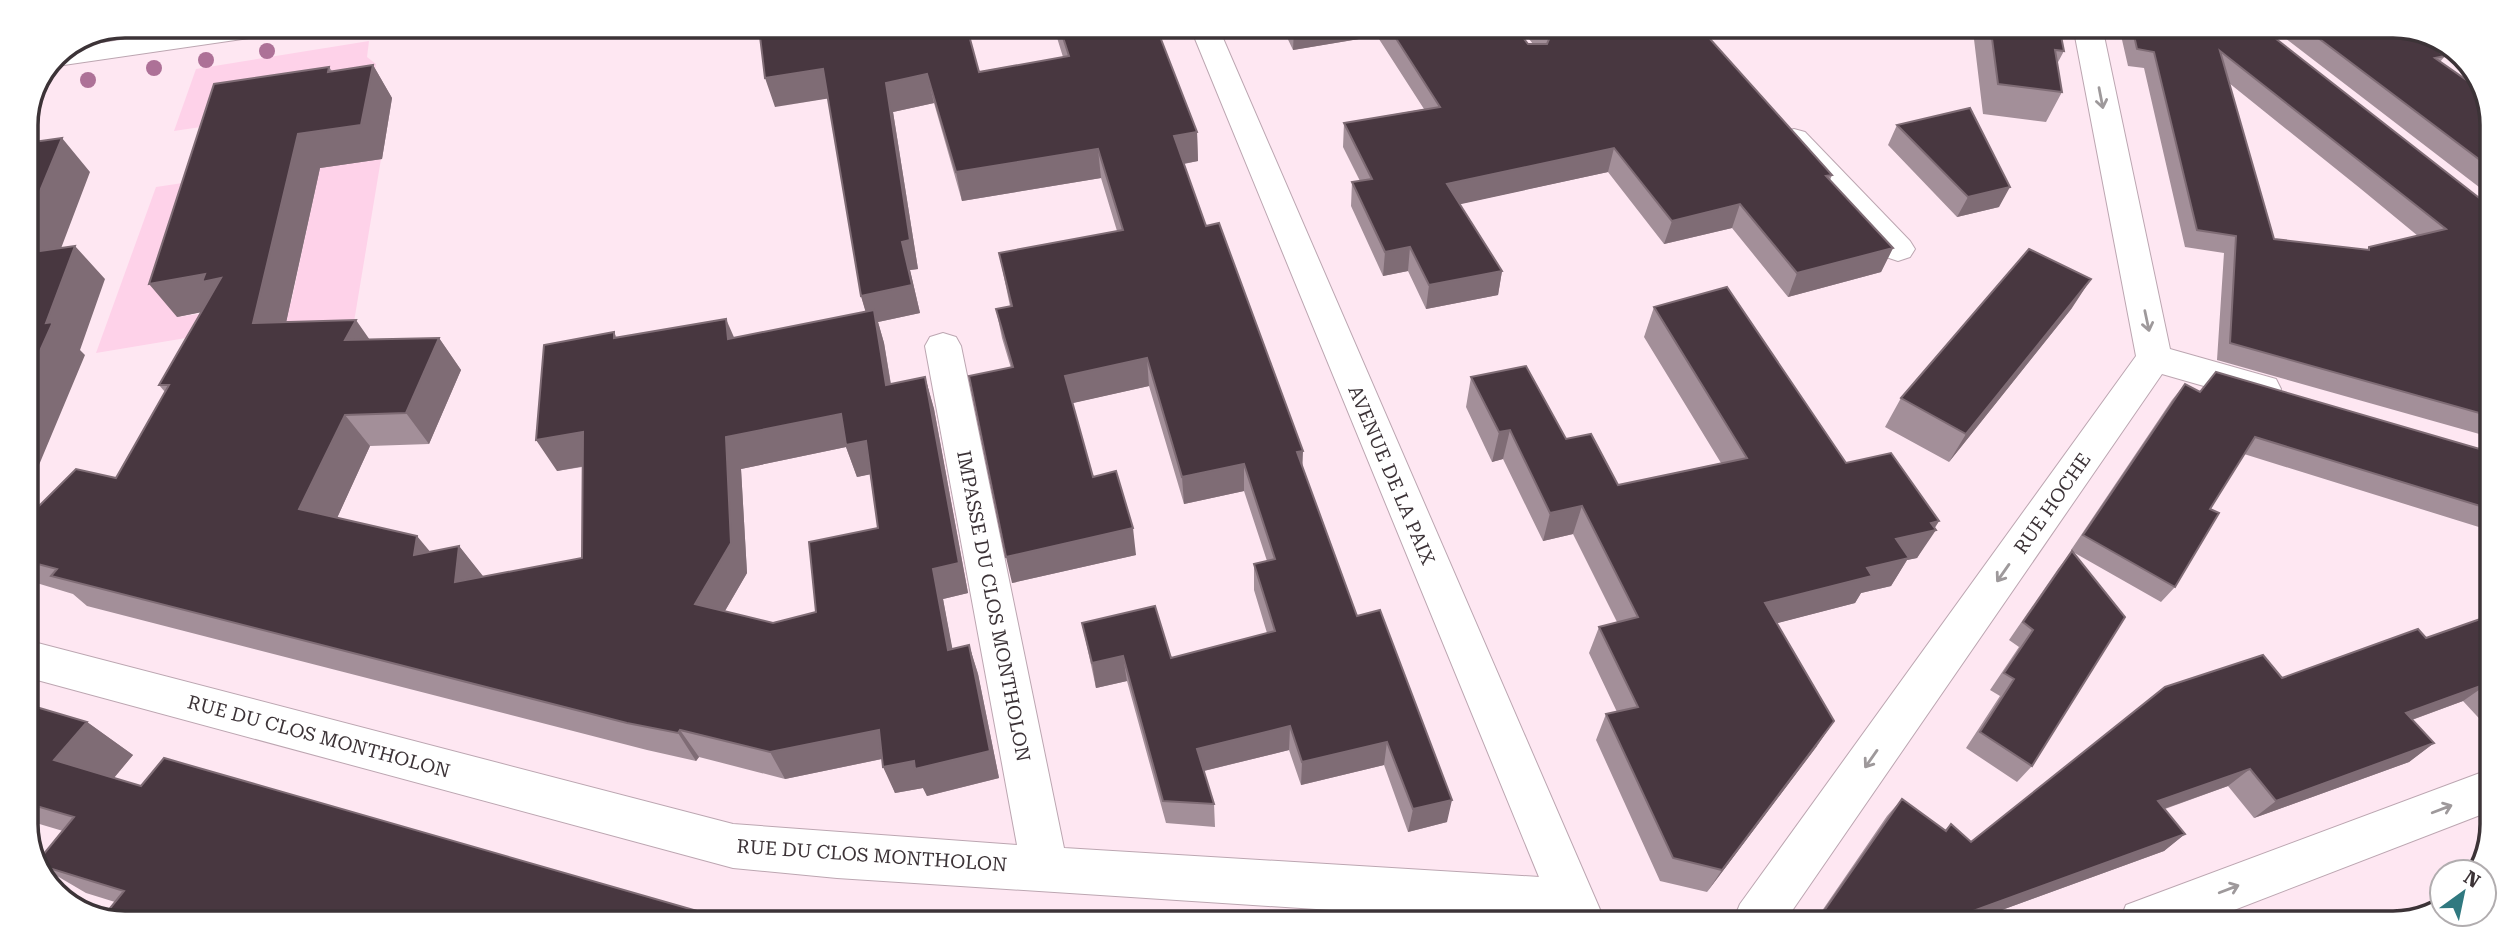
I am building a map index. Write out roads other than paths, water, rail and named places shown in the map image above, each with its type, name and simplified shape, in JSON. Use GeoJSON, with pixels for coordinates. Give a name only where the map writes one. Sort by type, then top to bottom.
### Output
{"type":"FeatureCollection","features":[{"type":"Feature","properties":{"kind":"street"},"geometry":{"type":"LineString","coordinates":[[73,56],[191,38]]}},
{"type":"Feature","properties":{"kind":"street","name":"AVENUE DE LA PAIX"},"geometry":{"type":"LineString","coordinates":[[1209,38],[1576,911]]}},
{"type":"Feature","properties":{"kind":"street"},"geometry":{"type":"LineString","coordinates":[[2089,38],[2154,358],[2294,398]]}},
{"type":"Feature","properties":{"kind":"street"},"geometry":{"type":"LineString","coordinates":[[1770,112],[1898,249]]}},
{"type":"Feature","properties":{"kind":"street","name":"IMPASSE DU CLOS MONTHOLON"},"geometry":{"type":"LineString","coordinates":[[943,346],[1045,867]]}},
{"type":"Feature","properties":{"kind":"street","name":"RUE HOCHE"},"geometry":{"type":"LineString","coordinates":[[1764,911],[2154,358]]}},
{"type":"Feature","properties":{"kind":"street","name":"RUE DU CLOS MONTHOLON"},"geometry":{"type":"LineString","coordinates":[[39,661],[733,846],[837,856],[1045,867],[1576,911]]}},
{"type":"Feature","properties":{"kind":"street"},"geometry":{"type":"LineString","coordinates":[[2172,911],[2480,794]]}}]}
